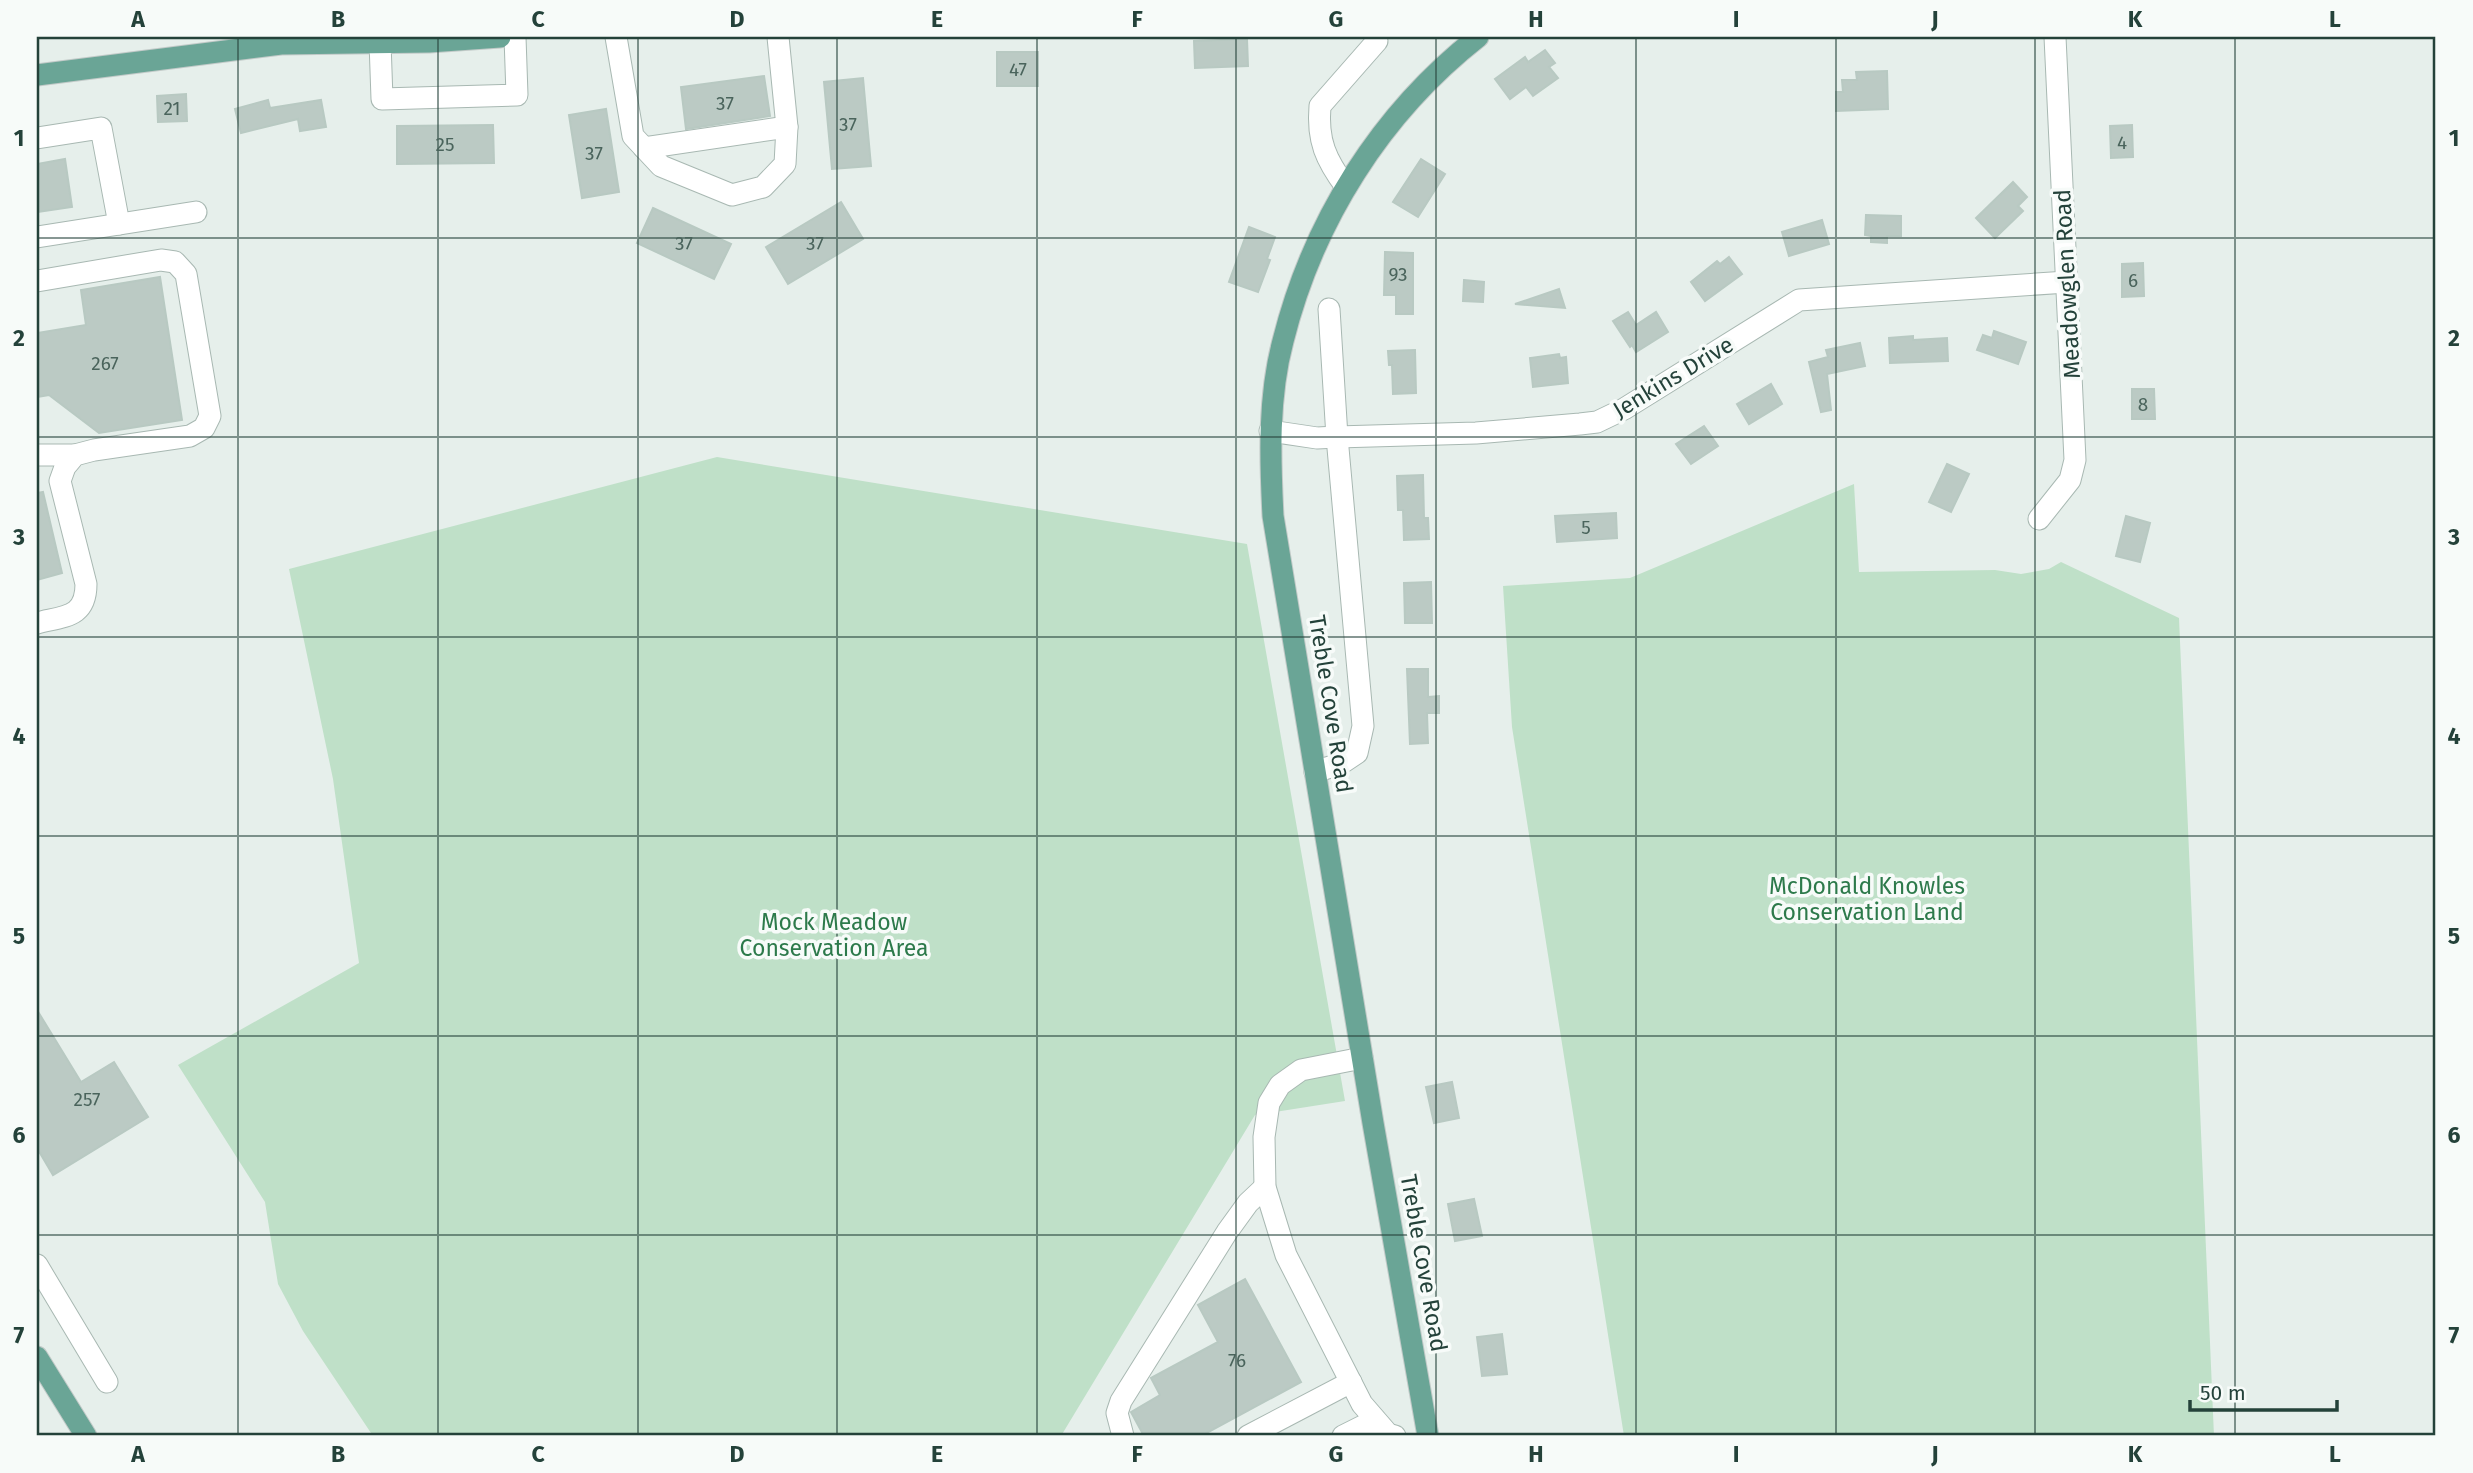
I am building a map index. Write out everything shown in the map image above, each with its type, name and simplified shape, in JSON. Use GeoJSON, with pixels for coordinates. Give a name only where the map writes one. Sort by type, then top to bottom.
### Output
{"type":"FeatureCollection","features":[{"type":"Feature","properties":{"kind":"main road"},"geometry":{"type":"LineString","coordinates":[[37,75],[281,44],[429,42],[500,37]]}},
{"type":"Feature","properties":{"kind":"main road","name":"Treble Cove Road"},"geometry":{"type":"LineString","coordinates":[[1428,1436],[1362,1058],[1273,516],[1270,431],[1282,342],[1301,281],[1346,187],[1371,146],[1401,111],[1444,63],[1478,37]]}},
{"type":"Feature","properties":{"kind":"main road"},"geometry":{"type":"LineString","coordinates":[[37,1357],[86,1436]]}},
{"type":"Feature","properties":{"kind":"street"},"geometry":{"type":"LineString","coordinates":[[380,42],[382,99],[517,95],[515,37]]}},
{"type":"Feature","properties":{"kind":"street"},"geometry":{"type":"LineString","coordinates":[[616,37],[633,136],[661,166],[732,195],[763,187],[785,164],[787,127],[778,37]]}},
{"type":"Feature","properties":{"kind":"street","name":"Meadowglen Road"},"geometry":{"type":"LineString","coordinates":[[2039,519],[2070,480],[2074,470],[2055,37]]}},
{"type":"Feature","properties":{"kind":"street"},"geometry":{"type":"LineString","coordinates":[[1346,187],[1331,166],[1321,141],[1320,106],[1377,41]]}},
{"type":"Feature","properties":{"kind":"street"},"geometry":{"type":"LineString","coordinates":[[644,148],[787,127]]}},
{"type":"Feature","properties":{"kind":"street"},"geometry":{"type":"LineString","coordinates":[[37,138],[101,128],[119,224]]}},
{"type":"Feature","properties":{"kind":"street"},"geometry":{"type":"LineString","coordinates":[[37,237],[196,212]]}},
{"type":"Feature","properties":{"kind":"street"},"geometry":{"type":"LineString","coordinates":[[37,281],[161,260],[175,262],[186,274],[210,416],[204,429],[190,436],[75,455],[37,455]]}},
{"type":"Feature","properties":{"kind":"street","name":"Jenkins Drive"},"geometry":{"type":"LineString","coordinates":[[1270,431],[1317,438],[1476,433],[1597,422],[1624,410],[1799,300],[2067,282]]}},
{"type":"Feature","properties":{"kind":"street"},"geometry":{"type":"LineString","coordinates":[[1315,772],[1342,763],[1357,753],[1363,726],[1337,437],[1329,309]]}},
{"type":"Feature","properties":{"kind":"street"},"geometry":{"type":"LineString","coordinates":[[37,623],[71,614],[80,609],[86,598],[86,584],[60,481],[65,467],[75,455]]}},
{"type":"Feature","properties":{"kind":"street"},"geometry":{"type":"LineString","coordinates":[[1362,1058],[1301,1070],[1280,1085],[1269,1103],[1264,1137],[1265,1187],[1286,1255],[1350,1382],[1362,1404],[1388,1434],[1395,1436]]}},
{"type":"Feature","properties":{"kind":"street"},"geometry":{"type":"LineString","coordinates":[[1123,1436],[1117,1413],[1121,1401],[1227,1233],[1248,1203],[1265,1187]]}},
{"type":"Feature","properties":{"kind":"street"},"geometry":{"type":"LineString","coordinates":[[37,1265],[107,1382]]}},
{"type":"Feature","properties":{"kind":"street"},"geometry":{"type":"LineString","coordinates":[[1248,1436],[1350,1382]]}},
{"type":"Feature","properties":{"kind":"street"},"geometry":{"type":"LineString","coordinates":[[1343,1436],[1376,1420]]}},
{"type":"Feature","properties":{"kind":"green space","name":"Mock Meadow Conservation Area"},"geometry":{"type":"Polygon","coordinates":[[[717,457],[1247,544],[1345,1101],[1255,1115],[1061,1436],[373,1436],[303,1331],[278,1284],[265,1202],[178,1065],[359,963],[333,779],[289,569],[717,457]]]}},
{"type":"Feature","properties":{"kind":"green space","name":"McDonald Knowles Conservation Land"},"geometry":{"type":"Polygon","coordinates":[[[1854,484],[1859,572],[1995,570],[2021,574],[2049,569],[2061,562],[2179,618],[2214,1436],[1624,1436],[1512,727],[1503,586],[1630,578],[1854,484]]]}},
{"type":"Feature","properties":{"kind":"building"},"geometry":{"type":"Polygon","coordinates":[[[1247,39],[1248,66],[1195,68],[1194,41],[1247,39]]]}},
{"type":"Feature","properties":{"kind":"building"},"geometry":{"type":"Polygon","coordinates":[[[1545,50],[1555,63],[1549,67],[1558,78],[1533,96],[1526,87],[1510,99],[1495,79],[1525,57],[1528,62],[1545,50]]]}},
{"type":"Feature","properties":{"kind":"building"},"geometry":{"type":"Polygon","coordinates":[[[997,52],[1038,52],[1038,86],[997,86],[997,52]]]}},
{"type":"Feature","properties":{"kind":"building"},"geometry":{"type":"Polygon","coordinates":[[[1887,71],[1888,109],[1836,111],[1836,92],[1843,92],[1842,80],[1857,80],[1856,72],[1887,71]]]}},
{"type":"Feature","properties":{"kind":"building"},"geometry":{"type":"Polygon","coordinates":[[[764,76],[770,116],[686,129],[681,87],[764,76]]]}},
{"type":"Feature","properties":{"kind":"building"},"geometry":{"type":"Polygon","coordinates":[[[863,78],[871,166],[832,169],[824,82],[863,78]]]}},
{"type":"Feature","properties":{"kind":"building"},"geometry":{"type":"Polygon","coordinates":[[[186,94],[187,121],[158,122],[157,96],[186,94]]]}},
{"type":"Feature","properties":{"kind":"building"},"geometry":{"type":"Polygon","coordinates":[[[268,100],[270,108],[321,100],[326,127],[300,131],[298,119],[241,133],[235,109],[268,100]]]}},
{"type":"Feature","properties":{"kind":"building"},"geometry":{"type":"Polygon","coordinates":[[[606,109],[619,192],[582,198],[569,115],[606,109]]]}},
{"type":"Feature","properties":{"kind":"building"},"geometry":{"type":"Polygon","coordinates":[[[493,125],[494,163],[397,164],[397,126],[493,125]]]}},
{"type":"Feature","properties":{"kind":"building"},"geometry":{"type":"Polygon","coordinates":[[[2132,125],[2133,157],[2111,158],[2110,126],[2132,125]]]}},
{"type":"Feature","properties":{"kind":"building"},"geometry":{"type":"Polygon","coordinates":[[[65,159],[72,207],[37,212],[37,164],[65,159]]]}},
{"type":"Feature","properties":{"kind":"building"},"geometry":{"type":"Polygon","coordinates":[[[1421,159],[1445,174],[1418,217],[1393,202],[1421,159]]]}},
{"type":"Feature","properties":{"kind":"building"},"geometry":{"type":"Polygon","coordinates":[[[2013,182],[2027,197],[2018,206],[2023,211],[1995,238],[1976,218],[2013,182]]]}},
{"type":"Feature","properties":{"kind":"building"},"geometry":{"type":"Polygon","coordinates":[[[841,202],[863,239],[788,284],[766,247],[841,202]]]}},
{"type":"Feature","properties":{"kind":"building"},"geometry":{"type":"Polygon","coordinates":[[[653,208],[731,244],[714,279],[637,243],[653,208]]]}},
{"type":"Feature","properties":{"kind":"building"},"geometry":{"type":"Polygon","coordinates":[[[1866,215],[1901,216],[1901,236],[1887,236],[1887,243],[1871,242],[1871,236],[1865,235],[1866,215]]]}},
{"type":"Feature","properties":{"kind":"building"},"geometry":{"type":"Polygon","coordinates":[[[1822,220],[1829,244],[1789,256],[1782,232],[1822,220]]]}},
{"type":"Feature","properties":{"kind":"building"},"geometry":{"type":"Polygon","coordinates":[[[1249,227],[1275,237],[1258,292],[1229,282],[1249,227]]]}},
{"type":"Feature","properties":{"kind":"building"},"geometry":{"type":"Polygon","coordinates":[[[1385,252],[1413,253],[1413,314],[1396,314],[1396,295],[1384,295],[1385,252]]]}},
{"type":"Feature","properties":{"kind":"building"},"geometry":{"type":"Polygon","coordinates":[[[1729,257],[1742,274],[1705,301],[1691,282],[1717,261],[1720,264],[1729,257]]]}},
{"type":"Feature","properties":{"kind":"building"},"geometry":{"type":"Polygon","coordinates":[[[2143,263],[2144,296],[2122,297],[2122,264],[2143,263]]]}},
{"type":"Feature","properties":{"kind":"building"},"geometry":{"type":"Polygon","coordinates":[[[160,277],[182,420],[99,433],[49,395],[37,397],[37,333],[86,325],[81,290],[160,277]]]}},
{"type":"Feature","properties":{"kind":"building"},"geometry":{"type":"Polygon","coordinates":[[[1464,280],[1484,282],[1483,302],[1463,301],[1464,280]]]}},
{"type":"Feature","properties":{"kind":"building"},"geometry":{"type":"Polygon","coordinates":[[[1559,289],[1565,308],[1515,304],[1559,289]]]}},
{"type":"Feature","properties":{"kind":"building"},"geometry":{"type":"Polygon","coordinates":[[[1628,312],[1636,325],[1656,312],[1668,332],[1636,352],[1613,321],[1628,312]]]}},
{"type":"Feature","properties":{"kind":"building"},"geometry":{"type":"Polygon","coordinates":[[[1994,331],[2026,342],[2018,364],[1977,350],[1983,335],[1992,338],[1994,331]]]}},
{"type":"Feature","properties":{"kind":"building"},"geometry":{"type":"Polygon","coordinates":[[[1913,336],[1913,340],[1947,338],[1948,361],[1890,363],[1889,338],[1913,336]]]}},
{"type":"Feature","properties":{"kind":"building"},"geometry":{"type":"Polygon","coordinates":[[[1860,343],[1865,366],[1827,374],[1831,410],[1821,412],[1809,362],[1828,357],[1826,350],[1860,343]]]}},
{"type":"Feature","properties":{"kind":"building"},"geometry":{"type":"Polygon","coordinates":[[[1415,350],[1416,393],[1393,394],[1392,365],[1389,365],[1388,351],[1415,350]]]}},
{"type":"Feature","properties":{"kind":"building"},"geometry":{"type":"Polygon","coordinates":[[[1559,354],[1560,358],[1566,357],[1568,383],[1533,387],[1530,358],[1559,354]]]}},
{"type":"Feature","properties":{"kind":"building"},"geometry":{"type":"Polygon","coordinates":[[[1771,384],[1782,404],[1749,424],[1737,404],[1771,384]]]}},
{"type":"Feature","properties":{"kind":"building"},"geometry":{"type":"Polygon","coordinates":[[[2132,389],[2154,389],[2155,419],[2132,419],[2132,389]]]}},
{"type":"Feature","properties":{"kind":"building"},"geometry":{"type":"Polygon","coordinates":[[[1704,426],[1718,446],[1691,464],[1676,444],[1704,426]]]}},
{"type":"Feature","properties":{"kind":"building"},"geometry":{"type":"Polygon","coordinates":[[[1947,464],[1969,474],[1951,512],[1929,502],[1947,464]]]}},
{"type":"Feature","properties":{"kind":"building"},"geometry":{"type":"Polygon","coordinates":[[[1423,475],[1424,518],[1428,518],[1429,539],[1404,540],[1403,510],[1398,510],[1397,476],[1423,475]]]}},
{"type":"Feature","properties":{"kind":"building"},"geometry":{"type":"Polygon","coordinates":[[[43,492],[62,573],[37,580],[37,493],[43,492]]]}},
{"type":"Feature","properties":{"kind":"building"},"geometry":{"type":"Polygon","coordinates":[[[1616,513],[1617,538],[1557,542],[1555,516],[1616,513]]]}},
{"type":"Feature","properties":{"kind":"building"},"geometry":{"type":"Polygon","coordinates":[[[2126,516],[2150,523],[2140,562],[2116,556],[2126,516]]]}},
{"type":"Feature","properties":{"kind":"building"},"geometry":{"type":"Polygon","coordinates":[[[1431,582],[1432,623],[1405,623],[1404,583],[1431,582]]]}},
{"type":"Feature","properties":{"kind":"building"},"geometry":{"type":"Polygon","coordinates":[[[1407,669],[1428,669],[1428,697],[1439,696],[1439,713],[1427,713],[1428,743],[1410,744],[1407,669]]]}},
{"type":"Feature","properties":{"kind":"building"},"geometry":{"type":"Polygon","coordinates":[[[37,1010],[81,1082],[114,1062],[148,1117],[53,1175],[37,1148],[37,1010]]]}},
{"type":"Feature","properties":{"kind":"building"},"geometry":{"type":"Polygon","coordinates":[[[1452,1082],[1459,1118],[1434,1123],[1426,1087],[1452,1082]]]}},
{"type":"Feature","properties":{"kind":"building"},"geometry":{"type":"Polygon","coordinates":[[[1474,1199],[1482,1236],[1455,1241],[1448,1204],[1474,1199]]]}},
{"type":"Feature","properties":{"kind":"building"},"geometry":{"type":"Polygon","coordinates":[[[1245,1279],[1301,1382],[1201,1436],[1144,1436],[1131,1412],[1160,1395],[1151,1378],[1218,1342],[1198,1305],[1245,1279]]]}},
{"type":"Feature","properties":{"kind":"building"},"geometry":{"type":"Polygon","coordinates":[[[1502,1334],[1507,1374],[1482,1376],[1477,1337],[1502,1334]]]}}]}
